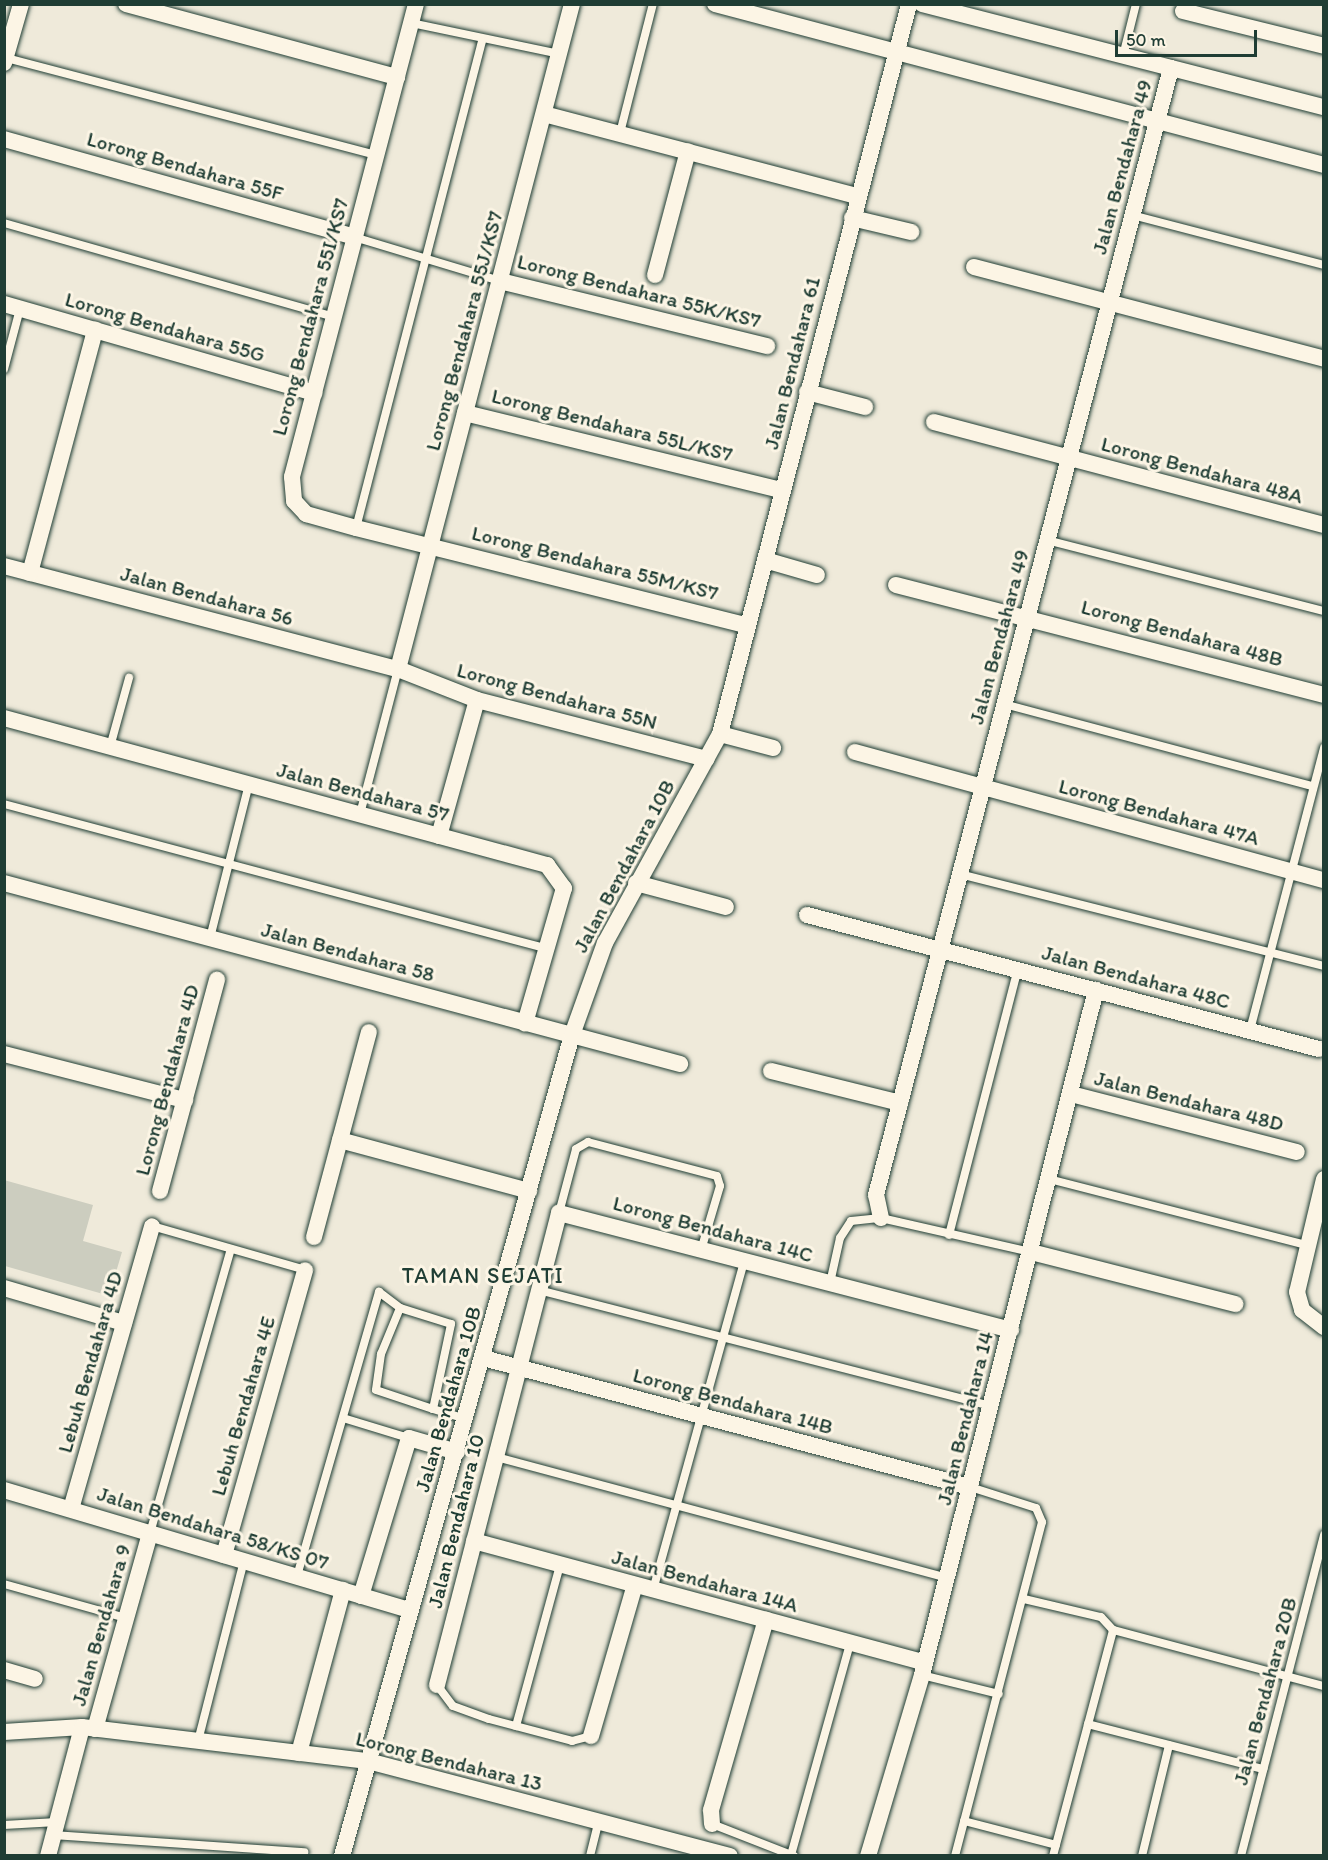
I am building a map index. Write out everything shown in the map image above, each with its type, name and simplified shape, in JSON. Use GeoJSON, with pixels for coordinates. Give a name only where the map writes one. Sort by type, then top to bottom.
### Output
{"type":"FeatureCollection","features":[{"type":"Feature","properties":{"kind":"street"},"geometry":{"type":"LineString","coordinates":[[5,61],[21,4]]}},
{"type":"Feature","properties":{"kind":"street"},"geometry":{"type":"LineString","coordinates":[[126,4],[397,77]]}},
{"type":"Feature","properties":{"kind":"street","name":"Lorong Bendahara 55I/KS7"},"geometry":{"type":"LineString","coordinates":[[416,4],[292,477],[294,501],[306,514],[356,528],[431,544]]}},
{"type":"Feature","properties":{"kind":"street","name":"Lorong Bendahara 55J/KS7"},"geometry":{"type":"LineString","coordinates":[[398,669],[572,4]]}},
{"type":"Feature","properties":{"kind":"street"},"geometry":{"type":"LineString","coordinates":[[716,4],[1323,165]]}},
{"type":"Feature","properties":{"kind":"street","name":"Jalan Bendahara 61"},"geometry":{"type":"LineString","coordinates":[[720,734],[857,196],[898,52],[909,4]]}},
{"type":"Feature","properties":{"kind":"street"},"geometry":{"type":"LineString","coordinates":[[922,4],[1323,107]]}},
{"type":"Feature","properties":{"kind":"street"},"geometry":{"type":"LineString","coordinates":[[1183,11],[1323,46]]}},
{"type":"Feature","properties":{"kind":"street","name":"Jalan Bendahara 49"},"geometry":{"type":"LineString","coordinates":[[880,1218],[876,1196],[1171,68]]}},
{"type":"Feature","properties":{"kind":"street"},"geometry":{"type":"LineString","coordinates":[[544,114],[857,196]]}},
{"type":"Feature","properties":{"kind":"street","name":"Lorong Bendahara 55F"},"geometry":{"type":"LineString","coordinates":[[4,139],[354,237]]}},
{"type":"Feature","properties":{"kind":"street"},"geometry":{"type":"LineString","coordinates":[[655,275],[688,151]]}},
{"type":"Feature","properties":{"kind":"street"},"geometry":{"type":"LineString","coordinates":[[852,218],[911,232]]}},
{"type":"Feature","properties":{"kind":"street"},"geometry":{"type":"LineString","coordinates":[[974,267],[1323,359]]}},
{"type":"Feature","properties":{"kind":"street","name":"Lorong Bendahara 55K/KS7"},"geometry":{"type":"LineString","coordinates":[[500,281],[767,346]]}},
{"type":"Feature","properties":{"kind":"street","name":"Lorong Bendahara 55G"},"geometry":{"type":"LineString","coordinates":[[12,306],[314,393]]}},
{"type":"Feature","properties":{"kind":"street"},"geometry":{"type":"LineString","coordinates":[[30,573],[95,330]]}},
{"type":"Feature","properties":{"kind":"street"},"geometry":{"type":"LineString","coordinates":[[807,392],[865,407]]}},
{"type":"Feature","properties":{"kind":"street","name":"Lorong Bendahara 55L/KS7"},"geometry":{"type":"LineString","coordinates":[[465,412],[782,490]]}},
{"type":"Feature","properties":{"kind":"street","name":"Lorong Bendahara 48A"},"geometry":{"type":"LineString","coordinates":[[934,422],[1323,525]]}},
{"type":"Feature","properties":{"kind":"street","name":"Lorong Bendahara 55M/KS7"},"geometry":{"type":"LineString","coordinates":[[431,544],[748,626]]}},
{"type":"Feature","properties":{"kind":"street"},"geometry":{"type":"LineString","coordinates":[[765,560],[817,575]]}},
{"type":"Feature","properties":{"kind":"street","name":"Jalan Bendahara 56"},"geometry":{"type":"LineString","coordinates":[[4,566],[398,669]]}},
{"type":"Feature","properties":{"kind":"street","name":"Lorong Bendahara 48B"},"geometry":{"type":"LineString","coordinates":[[896,585],[1028,615],[1323,695]]}},
{"type":"Feature","properties":{"kind":"street","name":"Lorong Bendahara 55N"},"geometry":{"type":"LineString","coordinates":[[398,669],[477,700],[707,759]]}},
{"type":"Feature","properties":{"kind":"street"},"geometry":{"type":"LineString","coordinates":[[439,836],[477,700]]}},
{"type":"Feature","properties":{"kind":"street","name":"Jalan Bendahara 57"},"geometry":{"type":"LineString","coordinates":[[4,718],[547,865],[564,888],[525,1023]]}},
{"type":"Feature","properties":{"kind":"street"},"geometry":{"type":"LineString","coordinates":[[720,734],[773,748]]}},
{"type":"Feature","properties":{"kind":"street","name":"Jalan Bendahara 10B"},"geometry":{"type":"LineString","coordinates":[[342,1856],[572,1035],[605,943],[720,734]]}},
{"type":"Feature","properties":{"kind":"street","name":"Lorong Bendahara 47A"},"geometry":{"type":"LineString","coordinates":[[855,752],[1323,880]]}},
{"type":"Feature","properties":{"kind":"street","name":"Jalan Bendahara 58"},"geometry":{"type":"LineString","coordinates":[[4,883],[680,1064]]}},
{"type":"Feature","properties":{"kind":"street"},"geometry":{"type":"LineString","coordinates":[[636,883],[726,907]]}},
{"type":"Feature","properties":{"kind":"street","name":"Jalan Bendahara 48C"},"geometry":{"type":"LineString","coordinates":[[807,915],[1319,1049]]}},
{"type":"Feature","properties":{"kind":"street","name":"Lorong Bendahara 4D"},"geometry":{"type":"LineString","coordinates":[[159,1191],[217,980]]}},
{"type":"Feature","properties":{"kind":"street","name":"Jalan Bendahara 14"},"geometry":{"type":"LineString","coordinates":[[868,1856],[947,1578],[1096,990]]}},
{"type":"Feature","properties":{"kind":"street"},"geometry":{"type":"LineString","coordinates":[[314,1237],[369,1032]]}},
{"type":"Feature","properties":{"kind":"street"},"geometry":{"type":"LineString","coordinates":[[4,1054],[185,1100]]}},
{"type":"Feature","properties":{"kind":"street"},"geometry":{"type":"LineString","coordinates":[[771,1071],[900,1103]]}},
{"type":"Feature","properties":{"kind":"street","name":"Jalan Bendahara 48D"},"geometry":{"type":"LineString","coordinates":[[1071,1094],[1297,1152]]}},
{"type":"Feature","properties":{"kind":"street"},"geometry":{"type":"LineString","coordinates":[[340,1140],[529,1191]]}},
{"type":"Feature","properties":{"kind":"street"},"geometry":{"type":"LineString","coordinates":[[1322,1327],[1302,1310],[1297,1292],[1323,1179]]}},
{"type":"Feature","properties":{"kind":"street"},"geometry":{"type":"LineString","coordinates":[[519,1368],[559,1213]]}},
{"type":"Feature","properties":{"kind":"street","name":"Lorong Bendahara 14C"},"geometry":{"type":"LineString","coordinates":[[559,1213],[1011,1330]]}},
{"type":"Feature","properties":{"kind":"street","name":"Lebuh Bendahara 4D"},"geometry":{"type":"LineString","coordinates":[[71,1509],[152,1227]]}},
{"type":"Feature","properties":{"kind":"street"},"geometry":{"type":"LineString","coordinates":[[1031,1252],[1235,1304]]}},
{"type":"Feature","properties":{"kind":"street","name":"Lebuh Bendahara 4E"},"geometry":{"type":"LineString","coordinates":[[224,1555],[305,1269]]}},
{"type":"Feature","properties":{"kind":"street"},"geometry":{"type":"LineString","coordinates":[[4,1288],[124,1323]]}},
{"type":"Feature","properties":{"kind":"street","name":"Lorong Bendahara 14B"},"geometry":{"type":"LineString","coordinates":[[483,1358],[970,1487]]}},
{"type":"Feature","properties":{"kind":"street","name":"Jalan Bendahara 10"},"geometry":{"type":"LineString","coordinates":[[437,1685],[519,1368]]}},
{"type":"Feature","properties":{"kind":"street"},"geometry":{"type":"LineString","coordinates":[[361,1596],[409,1438],[457,1452]]}},
{"type":"Feature","properties":{"kind":"street","name":"Jalan Bendahara 58/KS 07"},"geometry":{"type":"LineString","coordinates":[[4,1490],[410,1610]]}},
{"type":"Feature","properties":{"kind":"street","name":"Jalan Bendahara 9"},"geometry":{"type":"LineString","coordinates":[[48,1856],[55,1828],[126,1618],[150,1533]]}},
{"type":"Feature","properties":{"kind":"street","name":"Jalan Bendahara 14A"},"geometry":{"type":"LineString","coordinates":[[474,1541],[850,1643],[923,1669]]}},
{"type":"Feature","properties":{"kind":"street"},"geometry":{"type":"LineString","coordinates":[[591,1736],[635,1585]]}},
{"type":"Feature","properties":{"kind":"street"},"geometry":{"type":"LineString","coordinates":[[299,1753],[343,1590]]}},
{"type":"Feature","properties":{"kind":"street"},"geometry":{"type":"LineString","coordinates":[[712,1824],[711,1810],[766,1620]]}},
{"type":"Feature","properties":{"kind":"street"},"geometry":{"type":"LineString","coordinates":[[4,1670],[35,1679]]}},
{"type":"Feature","properties":{"kind":"street","name":"Lorong Bendahara 13"},"geometry":{"type":"LineString","coordinates":[[4,1732],[88,1728],[368,1761],[730,1856]]}},
{"type":"Feature","properties":{"kind":"lane"},"geometry":{"type":"LineString","coordinates":[[620,133],[653,4]]}},
{"type":"Feature","properties":{"kind":"lane"},"geometry":{"type":"LineString","coordinates":[[1124,56],[1136,4]]}},
{"type":"Feature","properties":{"kind":"lane"},"geometry":{"type":"LineString","coordinates":[[411,23],[482,41],[559,54]]}},
{"type":"Feature","properties":{"kind":"lane"},"geometry":{"type":"LineString","coordinates":[[356,528],[482,41]]}},
{"type":"Feature","properties":{"kind":"lane"},"geometry":{"type":"LineString","coordinates":[[5,61],[376,155]]}},
{"type":"Feature","properties":{"kind":"lane"},"geometry":{"type":"LineString","coordinates":[[1132,215],[1323,266]]}},
{"type":"Feature","properties":{"kind":"lane"},"geometry":{"type":"LineString","coordinates":[[4,223],[334,316]]}},
{"type":"Feature","properties":{"kind":"lane"},"geometry":{"type":"LineString","coordinates":[[354,237],[500,281]]}},
{"type":"Feature","properties":{"kind":"lane"},"geometry":{"type":"LineString","coordinates":[[4,369],[12,306]]}},
{"type":"Feature","properties":{"kind":"lane"},"geometry":{"type":"LineString","coordinates":[[1047,540],[1323,611]]}},
{"type":"Feature","properties":{"kind":"lane"},"geometry":{"type":"LineString","coordinates":[[360,814],[398,669]]}},
{"type":"Feature","properties":{"kind":"lane"},"geometry":{"type":"LineString","coordinates":[[110,747],[129,678]]}},
{"type":"Feature","properties":{"kind":"lane"},"geometry":{"type":"LineString","coordinates":[[1004,704],[1314,786]]}},
{"type":"Feature","properties":{"kind":"lane"},"geometry":{"type":"LineString","coordinates":[[1250,1030],[1323,748]]}},
{"type":"Feature","properties":{"kind":"lane"},"geometry":{"type":"LineString","coordinates":[[210,938],[249,784]]}},
{"type":"Feature","properties":{"kind":"lane"},"geometry":{"type":"LineString","coordinates":[[4,804],[548,949]]}},
{"type":"Feature","properties":{"kind":"lane"},"geometry":{"type":"LineString","coordinates":[[960,874],[1323,966]]}},
{"type":"Feature","properties":{"kind":"lane"},"geometry":{"type":"LineString","coordinates":[[949,1235],[1018,969]]}},
{"type":"Feature","properties":{"kind":"lane"},"geometry":{"type":"LineString","coordinates":[[559,1213],[576,1149],[588,1142],[717,1176],[720,1186],[701,1250]]}},
{"type":"Feature","properties":{"kind":"lane"},"geometry":{"type":"LineString","coordinates":[[1049,1179],[1306,1245]]}},
{"type":"Feature","properties":{"kind":"lane"},"geometry":{"type":"LineString","coordinates":[[830,1283],[845,1227],[851,1221],[880,1218],[1031,1252]]}},
{"type":"Feature","properties":{"kind":"lane"},"geometry":{"type":"LineString","coordinates":[[152,1227],[305,1269]]}},
{"type":"Feature","properties":{"kind":"lane"},"geometry":{"type":"LineString","coordinates":[[150,1533],[231,1249]]}},
{"type":"Feature","properties":{"kind":"lane"},"geometry":{"type":"LineString","coordinates":[[653,1590],[744,1261]]}},
{"type":"Feature","properties":{"kind":"lane"},"geometry":{"type":"LineString","coordinates":[[539,1290],[991,1406]]}},
{"type":"Feature","properties":{"kind":"lane"},"geometry":{"type":"LineString","coordinates":[[297,1576],[379,1293],[400,1308],[451,1324],[433,1409]]}},
{"type":"Feature","properties":{"kind":"lane"},"geometry":{"type":"LineString","coordinates":[[400,1308],[381,1354],[376,1390],[466,1419]]}},
{"type":"Feature","properties":{"kind":"lane"},"geometry":{"type":"LineString","coordinates":[[343,1418],[409,1438]]}},
{"type":"Feature","properties":{"kind":"lane"},"geometry":{"type":"LineString","coordinates":[[496,1457],[947,1578]]}},
{"type":"Feature","properties":{"kind":"lane"},"geometry":{"type":"LineString","coordinates":[[955,1856],[1024,1599],[1041,1514],[1036,1508],[970,1487]]}},
{"type":"Feature","properties":{"kind":"lane","name":"Jalan Bendahara 20B"},"geometry":{"type":"LineString","coordinates":[[1241,1856],[1323,1535]]}},
{"type":"Feature","properties":{"kind":"lane"},"geometry":{"type":"LineString","coordinates":[[198,1741],[244,1561]]}},
{"type":"Feature","properties":{"kind":"lane"},"geometry":{"type":"LineString","coordinates":[[516,1726],[560,1564]]}},
{"type":"Feature","properties":{"kind":"lane"},"geometry":{"type":"LineString","coordinates":[[4,1584],[126,1618]]}},
{"type":"Feature","properties":{"kind":"lane"},"geometry":{"type":"LineString","coordinates":[[1024,1599],[1101,1617],[1113,1630],[1323,1686]]}},
{"type":"Feature","properties":{"kind":"lane"},"geometry":{"type":"LineString","coordinates":[[1053,1856],[1113,1630]]}},
{"type":"Feature","properties":{"kind":"lane"},"geometry":{"type":"LineString","coordinates":[[712,1824],[793,1855],[850,1643]]}},
{"type":"Feature","properties":{"kind":"lane"},"geometry":{"type":"LineString","coordinates":[[923,1669],[999,1694]]}},
{"type":"Feature","properties":{"kind":"lane"},"geometry":{"type":"LineString","coordinates":[[437,1685],[453,1706],[572,1741],[591,1736]]}},
{"type":"Feature","properties":{"kind":"lane"},"geometry":{"type":"LineString","coordinates":[[1088,1724],[1263,1769]]}},
{"type":"Feature","properties":{"kind":"lane"},"geometry":{"type":"LineString","coordinates":[[1142,1856],[1169,1746]]}},
{"type":"Feature","properties":{"kind":"lane"},"geometry":{"type":"LineString","coordinates":[[590,1856],[599,1821]]}},
{"type":"Feature","properties":{"kind":"lane"},"geometry":{"type":"LineString","coordinates":[[964,1821],[1056,1845]]}},
{"type":"Feature","properties":{"kind":"lane"},"geometry":{"type":"LineString","coordinates":[[4,1825],[304,1852]]}},
{"type":"Feature","properties":{"kind":"shaded area"},"geometry":{"type":"Polygon","coordinates":[[[4,1180],[93,1205],[83,1241],[122,1252],[111,1289],[103,1294],[5,1266],[4,1180]]]}},
{"type":"Feature","properties":{"kind":"district","name":"TAMAN SEJATI"},"geometry":{"type":"Point","coordinates":[483,1276]}}]}
